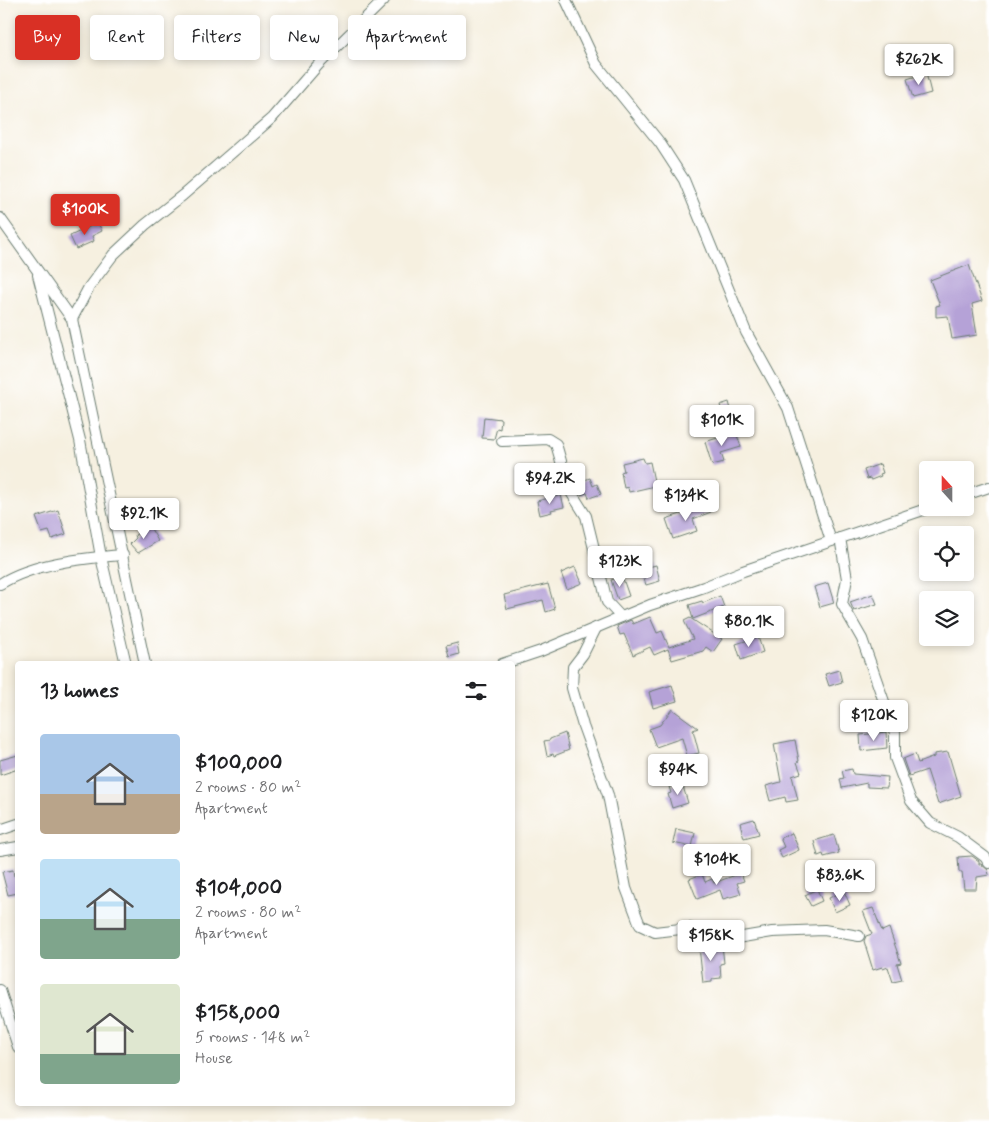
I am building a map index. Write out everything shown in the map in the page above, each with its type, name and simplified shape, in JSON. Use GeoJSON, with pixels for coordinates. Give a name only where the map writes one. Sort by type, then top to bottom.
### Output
{"type":"FeatureCollection","features":[{"type":"Feature","properties":{"kind":"street"},"geometry":{"type":"LineString","coordinates":[[72,318],[89,287],[113,255],[145,225],[183,195],[272,118],[318,66],[384,0]]}},
{"type":"Feature","properties":{"kind":"street"},"geometry":{"type":"LineString","coordinates":[[566,0],[596,64],[660,143],[684,180],[746,332],[788,408],[836,540],[847,578],[842,604],[862,639],[895,733],[895,758],[911,801],[930,823],[958,837],[985,857],[989,863]]}},
{"type":"Feature","properties":{"kind":"street"},"geometry":{"type":"LineString","coordinates":[[0,218],[72,318],[144,661]]}},
{"type":"Feature","properties":{"kind":"street"},"geometry":{"type":"LineString","coordinates":[[37,270],[80,440],[101,557],[125,661]]}},
{"type":"Feature","properties":{"kind":"street"},"geometry":{"type":"LineString","coordinates":[[502,441],[548,439],[556,444],[569,489],[586,516],[607,602],[621,617]]}},
{"type":"Feature","properties":{"kind":"street"},"geometry":{"type":"LineString","coordinates":[[974,492],[989,487]]}},
{"type":"Feature","properties":{"kind":"street"},"geometry":{"type":"LineString","coordinates":[[511,661],[541,651],[650,605],[743,570],[919,511]]}},
{"type":"Feature","properties":{"kind":"street"},"geometry":{"type":"LineString","coordinates":[[0,584],[11,576],[64,561],[123,555]]}},
{"type":"Feature","properties":{"kind":"street"},"geometry":{"type":"LineString","coordinates":[[596,628],[583,654],[573,667],[572,688],[583,726],[608,795],[626,888],[640,925],[655,932],[689,928],[737,938],[772,932],[824,930],[859,936]]}},
{"type":"Feature","properties":{"kind":"street"},"geometry":{"type":"LineString","coordinates":[[0,830],[15,825]]}},
{"type":"Feature","properties":{"kind":"street"},"geometry":{"type":"LineString","coordinates":[[0,850],[15,848]]}},
{"type":"Feature","properties":{"kind":"street"},"geometry":{"type":"LineString","coordinates":[[0,990],[15,1038]]}},
{"type":"Feature","properties":{"kind":"building"},"geometry":{"type":"Polygon","coordinates":[[[926,73],[931,93],[913,98],[907,79],[926,73]]]}},
{"type":"Feature","properties":{"kind":"building"},"geometry":{"type":"Polygon","coordinates":[[[98,223],[102,231],[92,236],[94,241],[76,249],[70,236],[98,223]]]}},
{"type":"Feature","properties":{"kind":"building"},"geometry":{"type":"Polygon","coordinates":[[[969,265],[982,301],[972,304],[977,335],[952,339],[948,316],[936,317],[936,306],[940,305],[930,280],[969,265]]]}},
{"type":"Feature","properties":{"kind":"building"},"geometry":{"type":"Polygon","coordinates":[[[729,402],[733,417],[725,420],[720,405],[729,402]]]}},
{"type":"Feature","properties":{"kind":"building"},"geometry":{"type":"Polygon","coordinates":[[[484,417],[501,419],[500,429],[497,428],[494,439],[482,438],[484,417]]]}},
{"type":"Feature","properties":{"kind":"building"},"geometry":{"type":"Polygon","coordinates":[[[736,432],[741,447],[721,453],[724,462],[712,465],[705,442],[736,432]]]}},
{"type":"Feature","properties":{"kind":"building"},"geometry":{"type":"Polygon","coordinates":[[[643,458],[645,463],[650,462],[655,486],[629,492],[628,487],[624,488],[621,472],[624,471],[622,463],[643,458]]]}},
{"type":"Feature","properties":{"kind":"building"},"geometry":{"type":"Polygon","coordinates":[[[880,464],[883,473],[880,474],[881,476],[871,480],[870,478],[867,479],[864,470],[880,464]]]}},
{"type":"Feature","properties":{"kind":"building"},"geometry":{"type":"Polygon","coordinates":[[[581,478],[582,481],[590,478],[593,486],[597,484],[601,494],[589,498],[587,493],[581,495],[574,481],[581,478]]]}},
{"type":"Feature","properties":{"kind":"building"},"geometry":{"type":"Polygon","coordinates":[[[561,495],[564,507],[540,515],[537,501],[561,495]]]}},
{"type":"Feature","properties":{"kind":"building"},"geometry":{"type":"Polygon","coordinates":[[[708,505],[711,512],[693,519],[697,531],[673,539],[666,519],[708,505]]]}},
{"type":"Feature","properties":{"kind":"building"},"geometry":{"type":"Polygon","coordinates":[[[58,510],[66,534],[52,539],[49,531],[42,533],[36,517],[58,510]]]}},
{"type":"Feature","properties":{"kind":"building"},"geometry":{"type":"Polygon","coordinates":[[[150,527],[158,541],[138,553],[130,544],[136,538],[135,535],[150,527]]]}},
{"type":"Feature","properties":{"kind":"building"},"geometry":{"type":"Polygon","coordinates":[[[656,565],[660,581],[646,585],[641,569],[656,565]]]}},
{"type":"Feature","properties":{"kind":"building"},"geometry":{"type":"Polygon","coordinates":[[[575,567],[582,583],[567,589],[561,573],[575,567]]]}},
{"type":"Feature","properties":{"kind":"building"},"geometry":{"type":"Polygon","coordinates":[[[622,576],[629,596],[618,600],[611,580],[622,576]]]}},
{"type":"Feature","properties":{"kind":"building"},"geometry":{"type":"Polygon","coordinates":[[[828,583],[834,603],[820,607],[814,587],[828,583]]]}},
{"type":"Feature","properties":{"kind":"building"},"geometry":{"type":"Polygon","coordinates":[[[548,584],[555,609],[546,612],[543,600],[507,609],[504,595],[548,584]]]}},
{"type":"Feature","properties":{"kind":"building"},"geometry":{"type":"Polygon","coordinates":[[[873,594],[877,604],[854,611],[850,602],[873,594]]]}},
{"type":"Feature","properties":{"kind":"building"},"geometry":{"type":"Polygon","coordinates":[[[720,596],[724,607],[693,619],[689,605],[702,601],[703,603],[720,596]]]}},
{"type":"Feature","properties":{"kind":"building"},"geometry":{"type":"Polygon","coordinates":[[[650,617],[657,633],[662,631],[669,647],[693,639],[684,621],[690,618],[722,639],[713,652],[706,647],[703,651],[672,660],[668,649],[654,655],[650,647],[633,655],[624,634],[620,635],[617,626],[631,620],[633,624],[650,617]]]}},
{"type":"Feature","properties":{"kind":"building"},"geometry":{"type":"Polygon","coordinates":[[[758,637],[763,652],[741,660],[736,644],[758,637]]]}},
{"type":"Feature","properties":{"kind":"building"},"geometry":{"type":"Polygon","coordinates":[[[457,643],[459,654],[449,657],[446,646],[457,643]]]}},
{"type":"Feature","properties":{"kind":"building"},"geometry":{"type":"Polygon","coordinates":[[[839,670],[842,682],[829,686],[825,674],[839,670]]]}},
{"type":"Feature","properties":{"kind":"building"},"geometry":{"type":"Polygon","coordinates":[[[672,685],[677,701],[653,708],[649,692],[672,685]]]}},
{"type":"Feature","properties":{"kind":"building"},"geometry":{"type":"Polygon","coordinates":[[[672,709],[698,728],[693,730],[699,753],[687,756],[682,738],[656,747],[649,729],[660,725],[672,709]]]}},
{"type":"Feature","properties":{"kind":"building"},"geometry":{"type":"Polygon","coordinates":[[[886,732],[887,748],[861,751],[860,735],[886,732]]]}},
{"type":"Feature","properties":{"kind":"building"},"geometry":{"type":"Polygon","coordinates":[[[565,733],[569,750],[554,756],[553,754],[547,756],[544,741],[565,733]]]}},
{"type":"Feature","properties":{"kind":"building"},"geometry":{"type":"Polygon","coordinates":[[[795,740],[799,761],[797,762],[801,773],[792,776],[798,800],[786,802],[785,797],[770,801],[766,786],[781,782],[774,744],[795,740]]]}},
{"type":"Feature","properties":{"kind":"building"},"geometry":{"type":"Polygon","coordinates":[[[948,752],[961,796],[938,804],[927,770],[909,776],[903,759],[915,754],[918,763],[934,757],[934,754],[948,752]]]}},
{"type":"Feature","properties":{"kind":"building"},"geometry":{"type":"Polygon","coordinates":[[[15,756],[15,770],[0,775],[0,760],[15,756]]]}},
{"type":"Feature","properties":{"kind":"building"},"geometry":{"type":"Polygon","coordinates":[[[852,769],[853,774],[888,777],[887,788],[867,787],[867,783],[842,788],[840,779],[844,778],[842,771],[852,769]]]}},
{"type":"Feature","properties":{"kind":"building"},"geometry":{"type":"Polygon","coordinates":[[[682,783],[688,803],[672,808],[668,794],[671,793],[669,787],[682,783]]]}},
{"type":"Feature","properties":{"kind":"building"},"geometry":{"type":"Polygon","coordinates":[[[754,819],[759,834],[744,838],[740,823],[754,819]]]}},
{"type":"Feature","properties":{"kind":"building"},"geometry":{"type":"Polygon","coordinates":[[[676,829],[695,833],[692,847],[673,843],[676,829]]]}},
{"type":"Feature","properties":{"kind":"building"},"geometry":{"type":"Polygon","coordinates":[[[792,833],[799,850],[782,858],[778,850],[784,847],[780,838],[792,833]]]}},
{"type":"Feature","properties":{"kind":"building"},"geometry":{"type":"Polygon","coordinates":[[[834,835],[839,853],[824,857],[823,854],[818,856],[814,841],[834,835]]]}},
{"type":"Feature","properties":{"kind":"building"},"geometry":{"type":"Polygon","coordinates":[[[972,856],[988,870],[989,875],[977,877],[976,889],[964,889],[962,872],[959,872],[958,857],[972,856]]]}},
{"type":"Feature","properties":{"kind":"building"},"geometry":{"type":"Polygon","coordinates":[[[13,870],[15,876],[15,894],[8,895],[2,872],[13,870]]]}},
{"type":"Feature","properties":{"kind":"building"},"geometry":{"type":"Polygon","coordinates":[[[741,873],[744,881],[737,883],[741,894],[723,899],[720,890],[697,899],[689,879],[702,874],[705,882],[712,879],[714,883],[741,873]]]}},
{"type":"Feature","properties":{"kind":"building"},"geometry":{"type":"Polygon","coordinates":[[[817,889],[822,901],[811,906],[805,895],[817,889]]]}},
{"type":"Feature","properties":{"kind":"building"},"geometry":{"type":"Polygon","coordinates":[[[844,891],[850,905],[835,912],[829,898],[844,891]]]}},
{"type":"Feature","properties":{"kind":"building"},"geometry":{"type":"Polygon","coordinates":[[[873,908],[882,931],[889,928],[901,963],[897,964],[902,980],[893,982],[888,967],[873,970],[864,941],[866,936],[872,934],[863,911],[873,908]]]}},
{"type":"Feature","properties":{"kind":"building"},"geometry":{"type":"Polygon","coordinates":[[[722,945],[724,963],[720,964],[721,978],[703,983],[699,947],[722,945]]]}}]}
